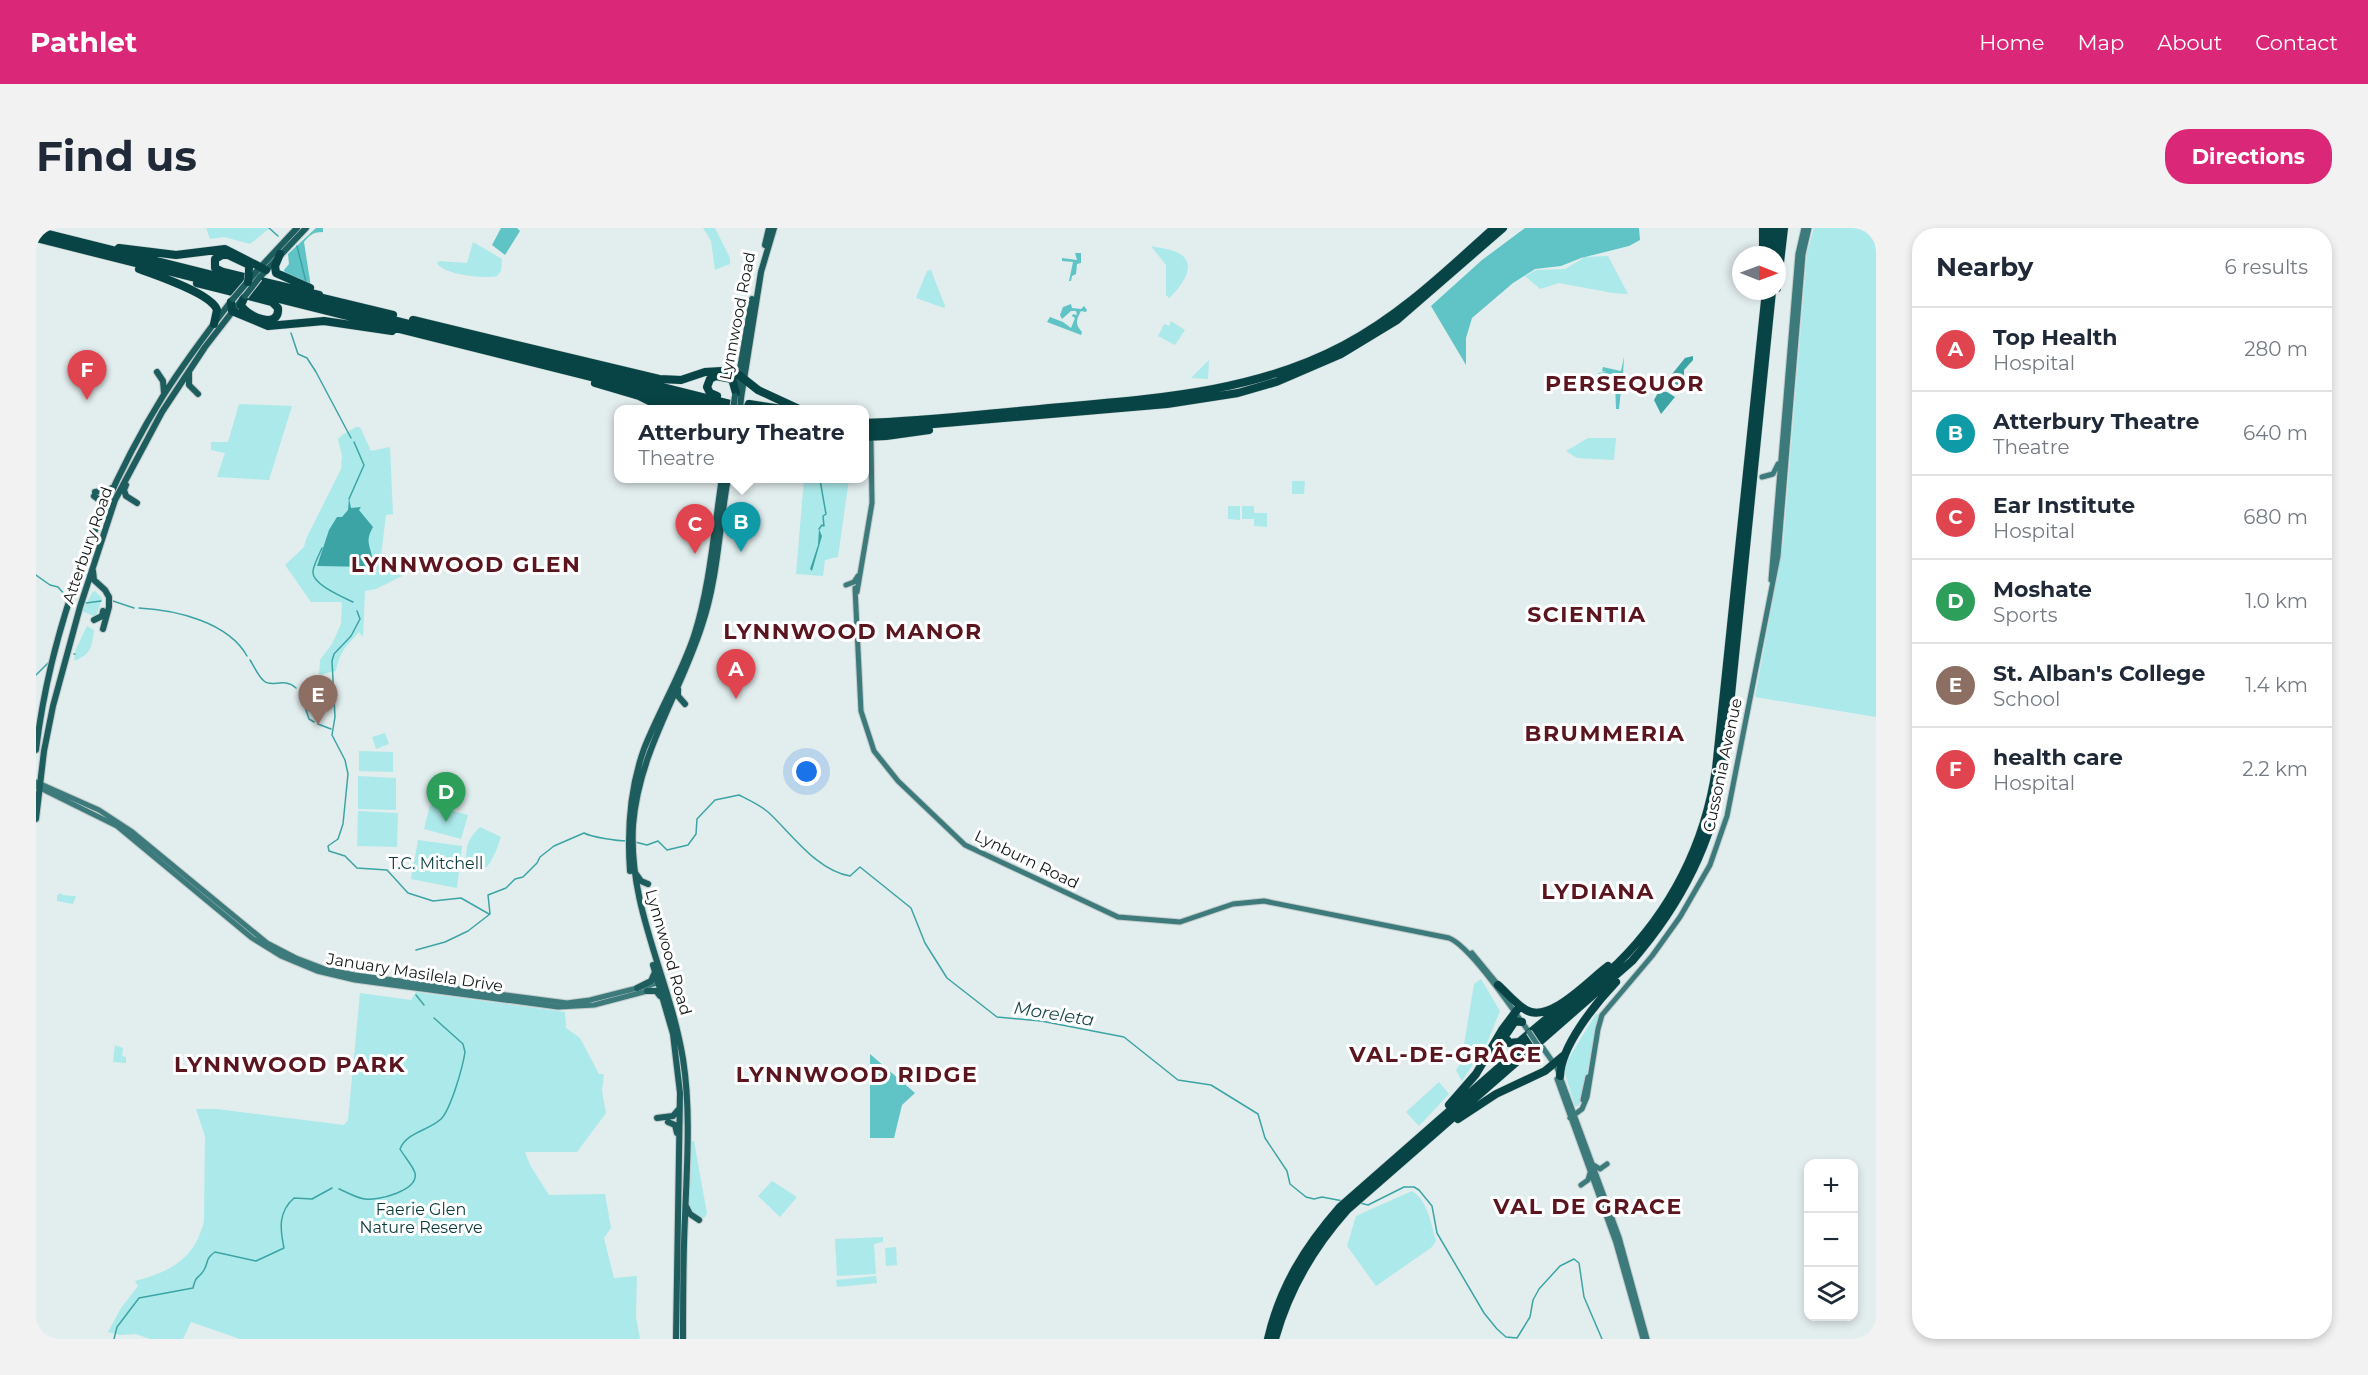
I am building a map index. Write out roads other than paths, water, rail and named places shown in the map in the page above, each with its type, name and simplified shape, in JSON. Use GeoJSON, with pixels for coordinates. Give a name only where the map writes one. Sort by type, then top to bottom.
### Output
{"type":"FeatureCollection","features":[{"type":"Feature","properties":{"kind":"highway"},"geometry":{"type":"LineString","coordinates":[[869,430],[1204,399],[1238,393],[1276,382],[1341,354],[1380,332],[1408,312],[1477,247],[1492,228]]}},
{"type":"Feature","properties":{"kind":"highway"},"geometry":{"type":"LineString","coordinates":[[869,423],[1195,394],[1266,378],[1332,351],[1381,323],[1503,228]]}},
{"type":"Feature","properties":{"kind":"highway"},"geometry":{"type":"LineString","coordinates":[[1477,247],[1493,243],[1509,228]]}},
{"type":"Feature","properties":{"kind":"highway"},"geometry":{"type":"LineString","coordinates":[[1762,246],[1763,228]]}},
{"type":"Feature","properties":{"kind":"highway"},"geometry":{"type":"LineString","coordinates":[[1770,246],[1772,228]]}},
{"type":"Feature","properties":{"kind":"highway"},"geometry":{"type":"LineString","coordinates":[[1778,228],[1779,246]]}},
{"type":"Feature","properties":{"kind":"highway"},"geometry":{"type":"LineString","coordinates":[[1781,246],[1785,228]]}},
{"type":"Feature","properties":{"kind":"highway"},"geometry":{"type":"LineString","coordinates":[[36,231],[736,405]]}},
{"type":"Feature","properties":{"kind":"highway"},"geometry":{"type":"LineString","coordinates":[[50,235],[158,255],[225,249],[256,274]]}},
{"type":"Feature","properties":{"kind":"highway"},"geometry":{"type":"LineString","coordinates":[[36,240],[139,269],[272,302],[278,308],[278,315],[271,320],[261,318],[244,311],[238,300]]}},
{"type":"Feature","properties":{"kind":"highway"},"geometry":{"type":"LineString","coordinates":[[36,240],[281,298],[702,405]]}},
{"type":"Feature","properties":{"kind":"highway"},"geometry":{"type":"LineString","coordinates":[[280,254],[275,269],[279,275],[365,308]]}},
{"type":"Feature","properties":{"kind":"highway"},"geometry":{"type":"LineString","coordinates":[[256,274],[249,265],[226,255],[215,259],[215,268],[223,273],[667,381],[686,379],[714,371],[741,377],[758,390],[790,405]]}},
{"type":"Feature","properties":{"kind":"highway"},"geometry":{"type":"LineString","coordinates":[[139,269],[182,286],[213,303],[217,310],[214,324]]}},
{"type":"Feature","properties":{"kind":"highway"},"geometry":{"type":"LineString","coordinates":[[260,287],[279,288],[327,298]]}},
{"type":"Feature","properties":{"kind":"highway"},"geometry":{"type":"LineString","coordinates":[[281,298],[392,331],[693,405]]}},
{"type":"Feature","properties":{"kind":"highway"},"geometry":{"type":"LineString","coordinates":[[238,300],[232,311],[268,326],[324,321],[392,331]]}},
{"type":"Feature","properties":{"kind":"highway"},"geometry":{"type":"LineString","coordinates":[[1272,1339],[1304,1267],[1350,1198],[1617,964],[1659,917],[1681,880],[1695,849],[1707,813],[1715,777],[1763,300]]}},
{"type":"Feature","properties":{"kind":"highway"},"geometry":{"type":"LineString","coordinates":[[1545,1071],[1558,1075],[1564,1056],[1598,1001],[1650,943],[1669,915],[1702,851],[1720,789],[1774,300]]}},
{"type":"Feature","properties":{"kind":"highway"},"geometry":{"type":"LineString","coordinates":[[617,369],[695,394]]}},
{"type":"Feature","properties":{"kind":"highway"},"geometry":{"type":"LineString","coordinates":[[737,396],[733,381],[728,378],[713,377],[707,383],[707,388],[712,395],[752,405]]}},
{"type":"Feature","properties":{"kind":"highway"},"geometry":{"type":"LineString","coordinates":[[579,378],[629,393],[656,405]]}},
{"type":"Feature","properties":{"kind":"highway"},"geometry":{"type":"LineString","coordinates":[[622,388],[678,405]]}},
{"type":"Feature","properties":{"kind":"highway"},"geometry":{"type":"LineString","coordinates":[[869,442],[886,436],[1026,417]]}},
{"type":"Feature","properties":{"kind":"highway"},"geometry":{"type":"LineString","coordinates":[[869,419],[935,418]]}},
{"type":"Feature","properties":{"kind":"highway"},"geometry":{"type":"LineString","coordinates":[[1272,1339],[1273,1320],[1284,1289],[1320,1230],[1343,1208],[1359,1199],[1607,984],[1632,961],[1669,915]]}},
{"type":"Feature","properties":{"kind":"highway"},"geometry":{"type":"LineString","coordinates":[[1498,985],[1526,1010],[1538,1014],[1553,1010],[1627,952],[1659,917]]}},
{"type":"Feature","properties":{"kind":"highway"},"geometry":{"type":"LineString","coordinates":[[1522,1022],[1515,1021],[1508,1029],[1505,1036],[1508,1043],[1519,1042],[1583,986]]}},
{"type":"Feature","properties":{"kind":"highway"},"geometry":{"type":"LineString","coordinates":[[1416,1139],[1470,1083],[1513,1008]]}},
{"type":"Feature","properties":{"kind":"highway"},"geometry":{"type":"LineString","coordinates":[[1431,1137],[1489,1098],[1545,1071],[1564,1056]]}},
{"type":"Feature","properties":{"kind":"main road","name":"Atterbury Road"},"geometry":{"type":"LineString","coordinates":[[238,300],[256,274],[297,228]]}},
{"type":"Feature","properties":{"kind":"main road","name":"Atterbury Road"},"geometry":{"type":"LineString","coordinates":[[36,750],[57,644],[68,604],[99,523],[116,486],[163,396],[214,324],[238,300],[256,274],[306,228]]}},
{"type":"Feature","properties":{"kind":"main road","name":"Lynnwood Road"},"geometry":{"type":"LineString","coordinates":[[734,405],[769,228]]}},
{"type":"Feature","properties":{"kind":"main road","name":"Lynnwood Road"},"geometry":{"type":"LineString","coordinates":[[741,377],[755,282],[761,273],[774,228]]}},
{"type":"Feature","properties":{"kind":"main road","name":"Cussonia Avenue"},"geometry":{"type":"LineString","coordinates":[[1770,591],[1798,254],[1804,228]]}},
{"type":"Feature","properties":{"kind":"main road","name":"Cussonia Avenue"},"geometry":{"type":"LineString","coordinates":[[1571,1116],[1584,1106],[1590,1089],[1598,1025],[1604,1011],[1652,956],[1675,924],[1711,864],[1728,813],[1775,574],[1782,520],[1803,254],[1809,228]]}},
{"type":"Feature","properties":{"kind":"main road","name":"Atterbury Road"},"geometry":{"type":"LineString","coordinates":[[36,819],[38,785],[53,706],[75,622],[115,500],[143,446],[190,369],[232,311]]}},
{"type":"Feature","properties":{"kind":"main road"},"geometry":{"type":"LineString","coordinates":[[190,369],[189,385],[198,394]]}},
{"type":"Feature","properties":{"kind":"main road"},"geometry":{"type":"LineString","coordinates":[[157,372],[164,384],[163,396]]}},
{"type":"Feature","properties":{"kind":"main road","name":"Lynnwood Road"},"geometry":{"type":"LineString","coordinates":[[737,396],[739,405]]}},
{"type":"Feature","properties":{"kind":"main road"},"geometry":{"type":"LineString","coordinates":[[1778,499],[1776,484],[1762,477],[1771,475],[1776,470],[1782,443]]}},
{"type":"Feature","properties":{"kind":"main road"},"geometry":{"type":"LineString","coordinates":[[137,503],[128,498],[124,490],[143,446]]}},
{"type":"Feature","properties":{"kind":"main road","name":"Lynburn Road"},"geometry":{"type":"LineString","coordinates":[[869,467],[872,503],[855,596],[861,711],[874,751],[898,781],[965,845],[1118,917],[1180,922],[1233,904],[1261,901],[1376,923]]}},
{"type":"Feature","properties":{"kind":"main road","name":"Lynnwood Road"},"geometry":{"type":"LineString","coordinates":[[676,1339],[681,1120],[678,1060],[661,984],[655,972],[634,896],[631,827],[639,766],[651,732],[693,637],[702,606],[721,483]]}},
{"type":"Feature","properties":{"kind":"main road","name":"Lynnwood Road"},"geometry":{"type":"LineString","coordinates":[[631,827],[644,766],[693,651],[706,610],[727,483]]}},
{"type":"Feature","properties":{"kind":"main road"},"geometry":{"type":"LineString","coordinates":[[99,523],[103,504],[94,494],[116,486]]}},
{"type":"Feature","properties":{"kind":"main road"},"geometry":{"type":"LineString","coordinates":[[708,569],[726,490]]}},
{"type":"Feature","properties":{"kind":"main road"},"geometry":{"type":"LineString","coordinates":[[80,607],[89,589],[98,587],[103,591],[106,598],[101,628],[109,600],[105,590],[93,578],[95,559]]}},
{"type":"Feature","properties":{"kind":"main road"},"geometry":{"type":"LineString","coordinates":[[855,596],[853,590],[847,585],[854,582],[859,575]]}},
{"type":"Feature","properties":{"kind":"main road"},"geometry":{"type":"LineString","coordinates":[[94,620],[102,616]]}},
{"type":"Feature","properties":{"kind":"main road"},"geometry":{"type":"LineString","coordinates":[[679,683],[677,694],[686,704]]}},
{"type":"Feature","properties":{"kind":"main road","name":"January Masilela Drive"},"geometry":{"type":"LineString","coordinates":[[38,785],[99,810],[125,826],[267,943],[306,963],[363,976],[567,1003],[661,984]]}},
{"type":"Feature","properties":{"kind":"main road","name":"January Masilela Drive"},"geometry":{"type":"LineString","coordinates":[[38,785],[117,826],[252,938],[281,956],[317,971],[365,981],[558,1006],[594,1005],[647,991],[661,984]]}},
{"type":"Feature","properties":{"kind":"main road","name":"Lynnwood Road"},"geometry":{"type":"LineString","coordinates":[[631,848],[638,899],[678,1037],[684,1070],[686,1127],[684,1338]]}},
{"type":"Feature","properties":{"kind":"main road"},"geometry":{"type":"LineString","coordinates":[[634,862],[637,877],[648,884]]}},
{"type":"Feature","properties":{"kind":"main road"},"geometry":{"type":"LineString","coordinates":[[1376,923],[1455,940],[1479,961],[1553,1064],[1574,1107],[1580,1107],[1593,1056]]}},
{"type":"Feature","properties":{"kind":"main road"},"geometry":{"type":"LineString","coordinates":[[1376,923],[1394,924],[1450,936],[1465,944],[1498,985],[1530,1031]]}},
{"type":"Feature","properties":{"kind":"main road"},"geometry":{"type":"LineString","coordinates":[[1455,940],[1513,1008]]}},
{"type":"Feature","properties":{"kind":"main road"},"geometry":{"type":"LineString","coordinates":[[637,988],[651,981],[655,972]]}},
{"type":"Feature","properties":{"kind":"main road"},"geometry":{"type":"LineString","coordinates":[[647,991],[658,992],[665,1007]]}},
{"type":"Feature","properties":{"kind":"main road"},"geometry":{"type":"LineString","coordinates":[[684,1070],[681,1120],[686,1127]]}},
{"type":"Feature","properties":{"kind":"main road"},"geometry":{"type":"LineString","coordinates":[[1558,1075],[1616,1243],[1645,1339]]}},
{"type":"Feature","properties":{"kind":"main road","name":"Cussonia Avenue"},"geometry":{"type":"LineString","coordinates":[[1571,1116],[1580,1107],[1590,1089]]}},
{"type":"Feature","properties":{"kind":"main road"},"geometry":{"type":"LineString","coordinates":[[1570,1102],[1571,1116],[1619,1237],[1645,1339]]}},
{"type":"Feature","properties":{"kind":"main road"},"geometry":{"type":"LineString","coordinates":[[657,1118],[673,1116],[680,1109]]}},
{"type":"Feature","properties":{"kind":"main road"},"geometry":{"type":"LineString","coordinates":[[668,1122],[676,1127],[679,1157]]}},
{"type":"Feature","properties":{"kind":"main road"},"geometry":{"type":"LineString","coordinates":[[1590,1163],[1599,1169],[1608,1164]]}},
{"type":"Feature","properties":{"kind":"main road"},"geometry":{"type":"LineString","coordinates":[[1581,1185],[1588,1180],[1589,1170]]}},
{"type":"Feature","properties":{"kind":"main road"},"geometry":{"type":"LineString","coordinates":[[685,1202],[690,1214],[699,1220]]}},
{"type":"Feature","properties":{"kind":"waterway"},"geometry":{"type":"LineString","coordinates":[[269,228],[278,236]]}},
{"type":"Feature","properties":{"kind":"waterway"},"geometry":{"type":"LineString","coordinates":[[297,246],[306,282]]}},
{"type":"Feature","properties":{"kind":"waterway"},"geometry":{"type":"LineString","coordinates":[[291,333],[298,354],[307,358],[316,372],[351,438]]}},
{"type":"Feature","properties":{"kind":"waterway"},"geometry":{"type":"LineString","coordinates":[[349,499],[364,465],[354,442]]}},
{"type":"Feature","properties":{"kind":"waterway"},"geometry":{"type":"LineString","coordinates":[[819,529],[822,525],[824,526],[823,516],[826,514],[821,483]]}},
{"type":"Feature","properties":{"kind":"waterway"},"geometry":{"type":"LineString","coordinates":[[322,548],[313,571],[314,576],[322,585],[353,602]]}},
{"type":"Feature","properties":{"kind":"waterway"},"geometry":{"type":"LineString","coordinates":[[36,575],[50,585],[58,587],[65,595]]}},
{"type":"Feature","properties":{"kind":"waterway"},"geometry":{"type":"LineString","coordinates":[[86,603],[101,601]]}},
{"type":"Feature","properties":{"kind":"waterway"},"geometry":{"type":"LineString","coordinates":[[113,601],[134,608]]}},
{"type":"Feature","properties":{"kind":"waterway"},"geometry":{"type":"LineString","coordinates":[[139,608],[184,615],[214,626],[227,634],[247,656]]}},
{"type":"Feature","properties":{"kind":"waterway"},"geometry":{"type":"LineString","coordinates":[[357,611],[360,619],[351,636],[334,654],[332,661],[335,717],[332,735],[345,760],[348,774],[343,824],[338,839],[328,846],[329,851],[345,856],[357,868],[387,870],[408,893],[433,901],[461,898],[489,914]]}},
{"type":"Feature","properties":{"kind":"waterway"},"geometry":{"type":"LineString","coordinates":[[250,660],[258,674],[267,683],[287,683],[296,688]]}},
{"type":"Feature","properties":{"kind":"waterway"},"geometry":{"type":"LineString","coordinates":[[36,675],[48,663]]}},
{"type":"Feature","properties":{"kind":"waterway"},"geometry":{"type":"LineString","coordinates":[[301,695],[309,719],[314,722]]}},
{"type":"Feature","properties":{"kind":"waterway"},"geometry":{"type":"LineString","coordinates":[[318,724],[331,729]]}},
{"type":"Feature","properties":{"kind":"waterway","name":"Moreleta"},"geometry":{"type":"LineString","coordinates":[[635,842],[647,845],[658,841],[667,850],[688,845],[696,834],[697,819],[715,800],[739,795],[747,799],[768,812],[805,850],[826,867],[850,876],[860,867],[911,908],[925,943],[947,978],[997,1017],[1041,1021],[1124,1037],[1178,1080],[1211,1085],[1258,1114],[1265,1138],[1287,1171],[1290,1184],[1306,1197],[1343,1201]]}},
{"type":"Feature","properties":{"kind":"waterway","name":"Moreleta"},"geometry":{"type":"LineString","coordinates":[[416,950],[445,942],[468,931],[490,914],[488,895],[506,888],[515,879],[523,877],[540,857],[554,846],[584,833],[627,841]]}},
{"type":"Feature","properties":{"kind":"waterway","name":"Moreleta"},"geometry":{"type":"LineString","coordinates":[[416,995],[424,1005]]}},
{"type":"Feature","properties":{"kind":"waterway","name":"Moreleta"},"geometry":{"type":"LineString","coordinates":[[339,1189],[355,1196],[371,1199],[396,1194],[411,1185],[415,1173],[400,1149],[403,1143],[413,1135],[436,1123],[445,1114],[456,1087],[465,1052],[463,1044],[434,1018]]}},
{"type":"Feature","properties":{"kind":"waterway"},"geometry":{"type":"LineString","coordinates":[[1360,1203],[1368,1205],[1404,1187],[1414,1187],[1419,1190],[1432,1206],[1437,1233],[1484,1313],[1506,1337],[1517,1338],[1530,1317],[1533,1300],[1539,1289],[1560,1266],[1574,1259],[1579,1263],[1584,1297],[1602,1339]]}},
{"type":"Feature","properties":{"kind":"waterway","name":"Moreleta"},"geometry":{"type":"LineString","coordinates":[[114,1339],[117,1327],[139,1298],[193,1288],[208,1258],[215,1252],[256,1261],[284,1248],[282,1221],[289,1203],[294,1198],[312,1199],[332,1188]]}},
{"type":"Feature","properties":{"kind":"place","name":"health care"},"geometry":{"type":"Point","coordinates":[87,400]}},
{"type":"Feature","properties":{"kind":"place","name":"Atterbury Theatre"},"geometry":{"type":"Point","coordinates":[741,552]}},
{"type":"Feature","properties":{"kind":"place","name":"Ear Institute"},"geometry":{"type":"Point","coordinates":[695,554]}},
{"type":"Feature","properties":{"kind":"place","name":"Top Health"},"geometry":{"type":"Point","coordinates":[736,699]}},
{"type":"Feature","properties":{"kind":"place","name":"St. Alban's College"},"geometry":{"type":"Point","coordinates":[318,725]}},
{"type":"Feature","properties":{"kind":"place","name":"Moshate"},"geometry":{"type":"Point","coordinates":[446,822]}},
{"type":"Feature","properties":{"kind":"district","name":"PERSEQUOR"},"geometry":{"type":"Point","coordinates":[1625,383]}},
{"type":"Feature","properties":{"kind":"district","name":"LYNNWOOD GLEN"},"geometry":{"type":"Point","coordinates":[466,564]}},
{"type":"Feature","properties":{"kind":"district","name":"SCIENTIA"},"geometry":{"type":"Point","coordinates":[1587,614]}},
{"type":"Feature","properties":{"kind":"district","name":"LYNNWOOD MANOR"},"geometry":{"type":"Point","coordinates":[853,631]}},
{"type":"Feature","properties":{"kind":"district","name":"BRUMMERIA"},"geometry":{"type":"Point","coordinates":[1605,733]}},
{"type":"Feature","properties":{"kind":"district","name":"LYDIANA"},"geometry":{"type":"Point","coordinates":[1598,891]}},
{"type":"Feature","properties":{"kind":"district","name":"VAL-DE-GRÂCE"},"geometry":{"type":"Point","coordinates":[1446,1054]}},
{"type":"Feature","properties":{"kind":"district","name":"LYNNWOOD PARK"},"geometry":{"type":"Point","coordinates":[290,1064]}},
{"type":"Feature","properties":{"kind":"district","name":"LYNNWOOD RIDGE"},"geometry":{"type":"Point","coordinates":[857,1074]}},
{"type":"Feature","properties":{"kind":"district","name":"VAL DE GRACE"},"geometry":{"type":"Point","coordinates":[1588,1206]}},
{"type":"Feature","properties":{"kind":"park label","name":"T.C. Mitchell"},"geometry":{"type":"Point","coordinates":[436,863]}},
{"type":"Feature","properties":{"kind":"park label","name":"Faerie Glen Nature Reserve"},"geometry":{"type":"Point","coordinates":[421,1218]}}]}
